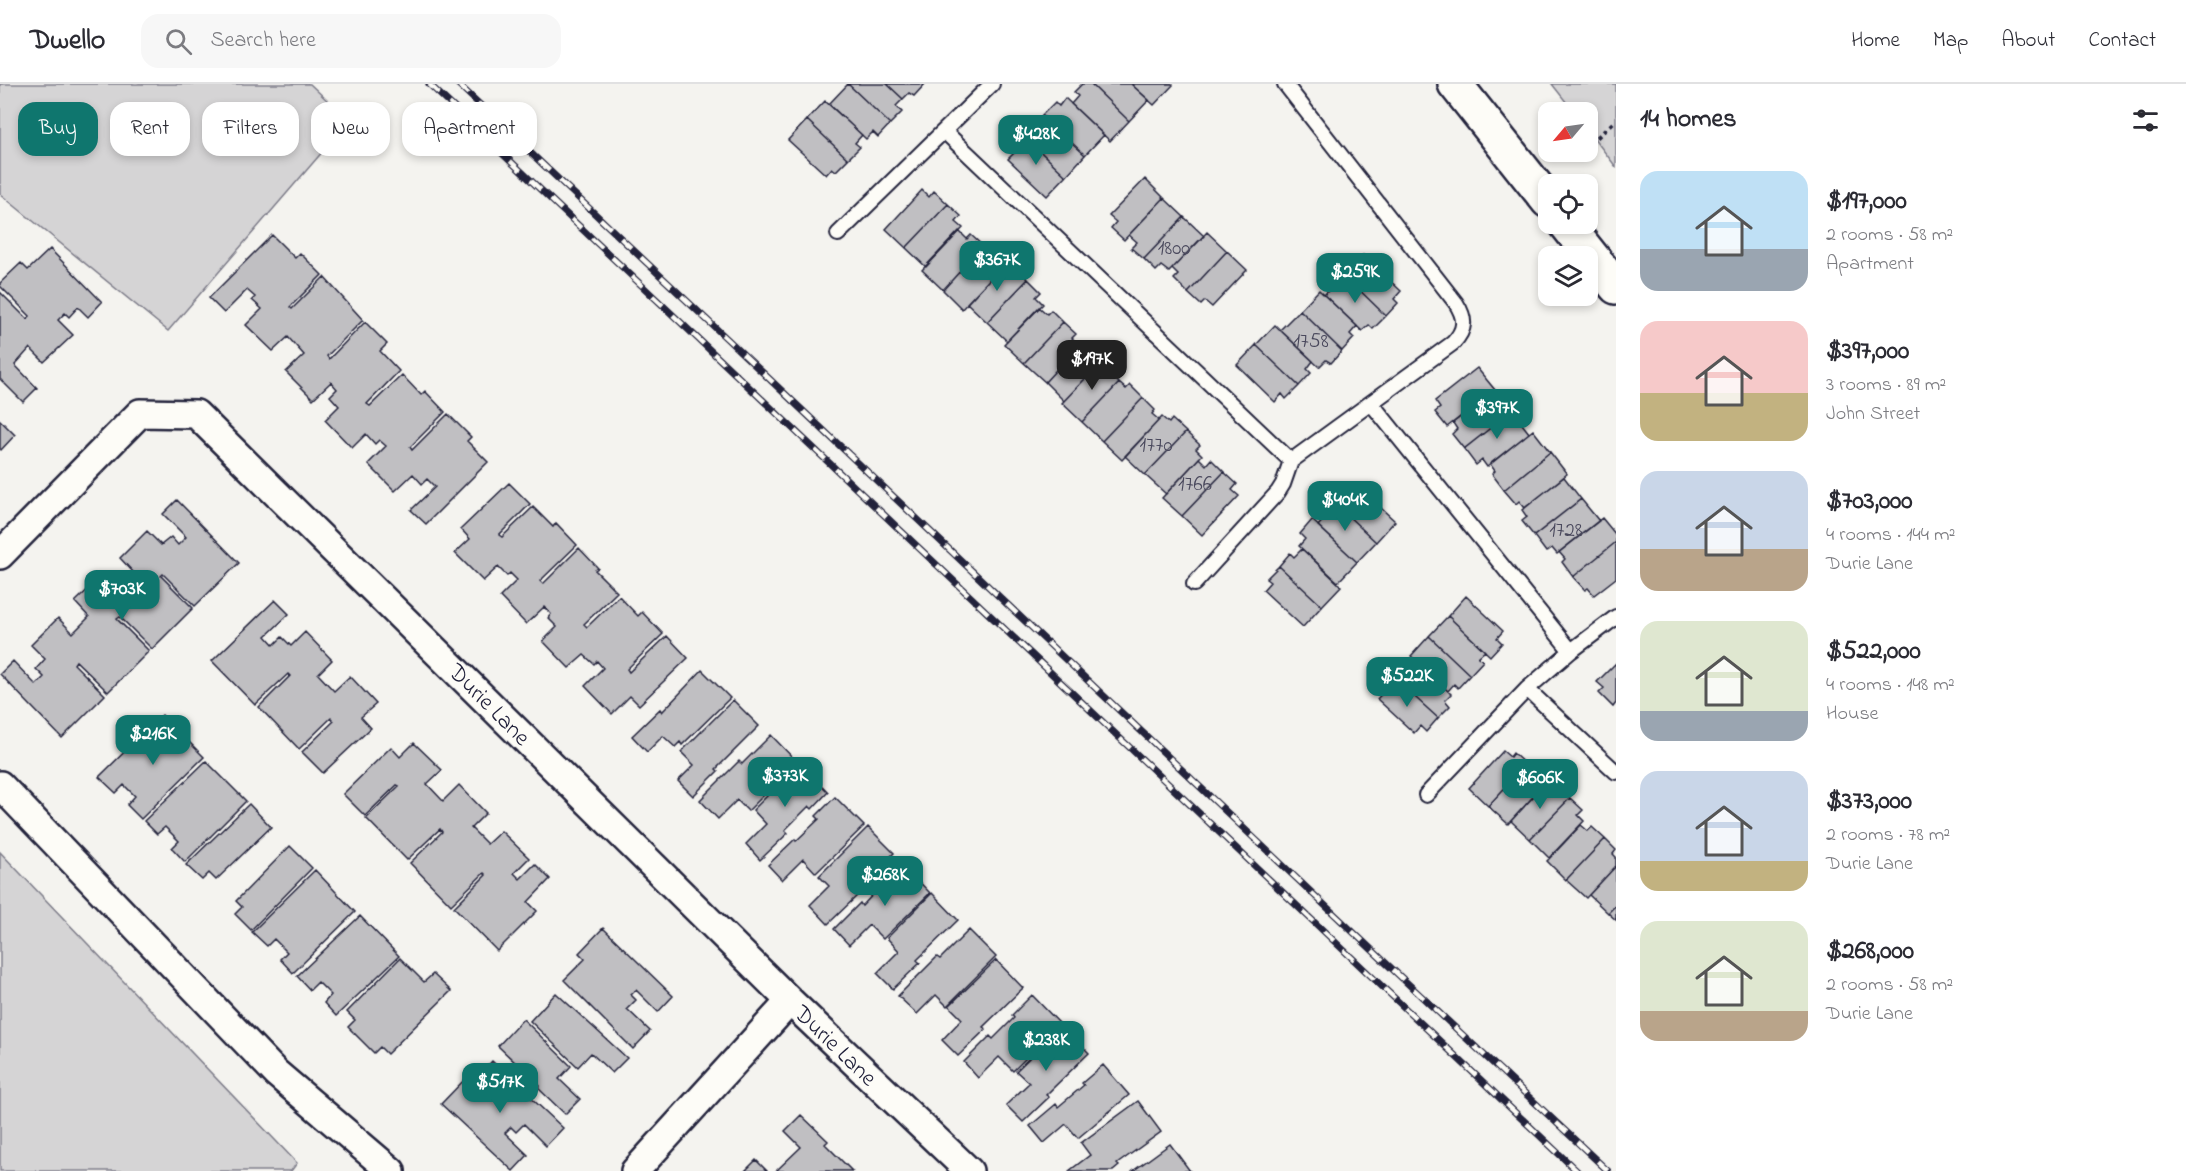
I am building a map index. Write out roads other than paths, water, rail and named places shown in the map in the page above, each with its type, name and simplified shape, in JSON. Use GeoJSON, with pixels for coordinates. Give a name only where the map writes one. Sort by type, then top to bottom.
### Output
{"type":"FeatureCollection","features":[{"type":"Feature","properties":{"kind":"main road"},"geometry":{"type":"LineString","coordinates":[[1455,84],[1538,188]]}},
{"type":"Feature","properties":{"kind":"main road"},"geometry":{"type":"LineString","coordinates":[[1574,234],[1616,287]]}},
{"type":"Feature","properties":{"kind":"street","name":"Durie Lane"},"geometry":{"type":"LineString","coordinates":[[0,555],[140,412],[196,414],[790,1001],[969,1171]]}},
{"type":"Feature","properties":{"kind":"street"},"geometry":{"type":"LineString","coordinates":[[0,785],[276,1073],[391,1171]]}},
{"type":"Feature","properties":{"kind":"street"},"geometry":{"type":"LineString","coordinates":[[635,1171],[790,1001]]}},
{"type":"Feature","properties":{"kind":"lane"},"geometry":{"type":"LineString","coordinates":[[838,234],[992,84]]}},
{"type":"Feature","properties":{"kind":"lane"},"geometry":{"type":"LineString","coordinates":[[1194,584],[1278,492],[1291,461],[1453,343],[1462,332],[1464,325],[1464,318],[1456,303],[1285,84]]}},
{"type":"Feature","properties":{"kind":"lane"},"geometry":{"type":"LineString","coordinates":[[944,131],[1291,461]]}},
{"type":"Feature","properties":{"kind":"lane"},"geometry":{"type":"LineString","coordinates":[[1371,403],[1570,651]]}},
{"type":"Feature","properties":{"kind":"lane"},"geometry":{"type":"LineString","coordinates":[[1426,795],[1527,689],[1570,651],[1616,617]]}},
{"type":"Feature","properties":{"kind":"lane"},"geometry":{"type":"LineString","coordinates":[[1527,689],[1616,772]]}},
{"type":"Feature","properties":{"kind":"railway"},"geometry":{"type":"LineString","coordinates":[[429,84],[1577,1171]]}},
{"type":"Feature","properties":{"kind":"railway"},"geometry":{"type":"LineString","coordinates":[[458,84],[1608,1171]]}}]}
